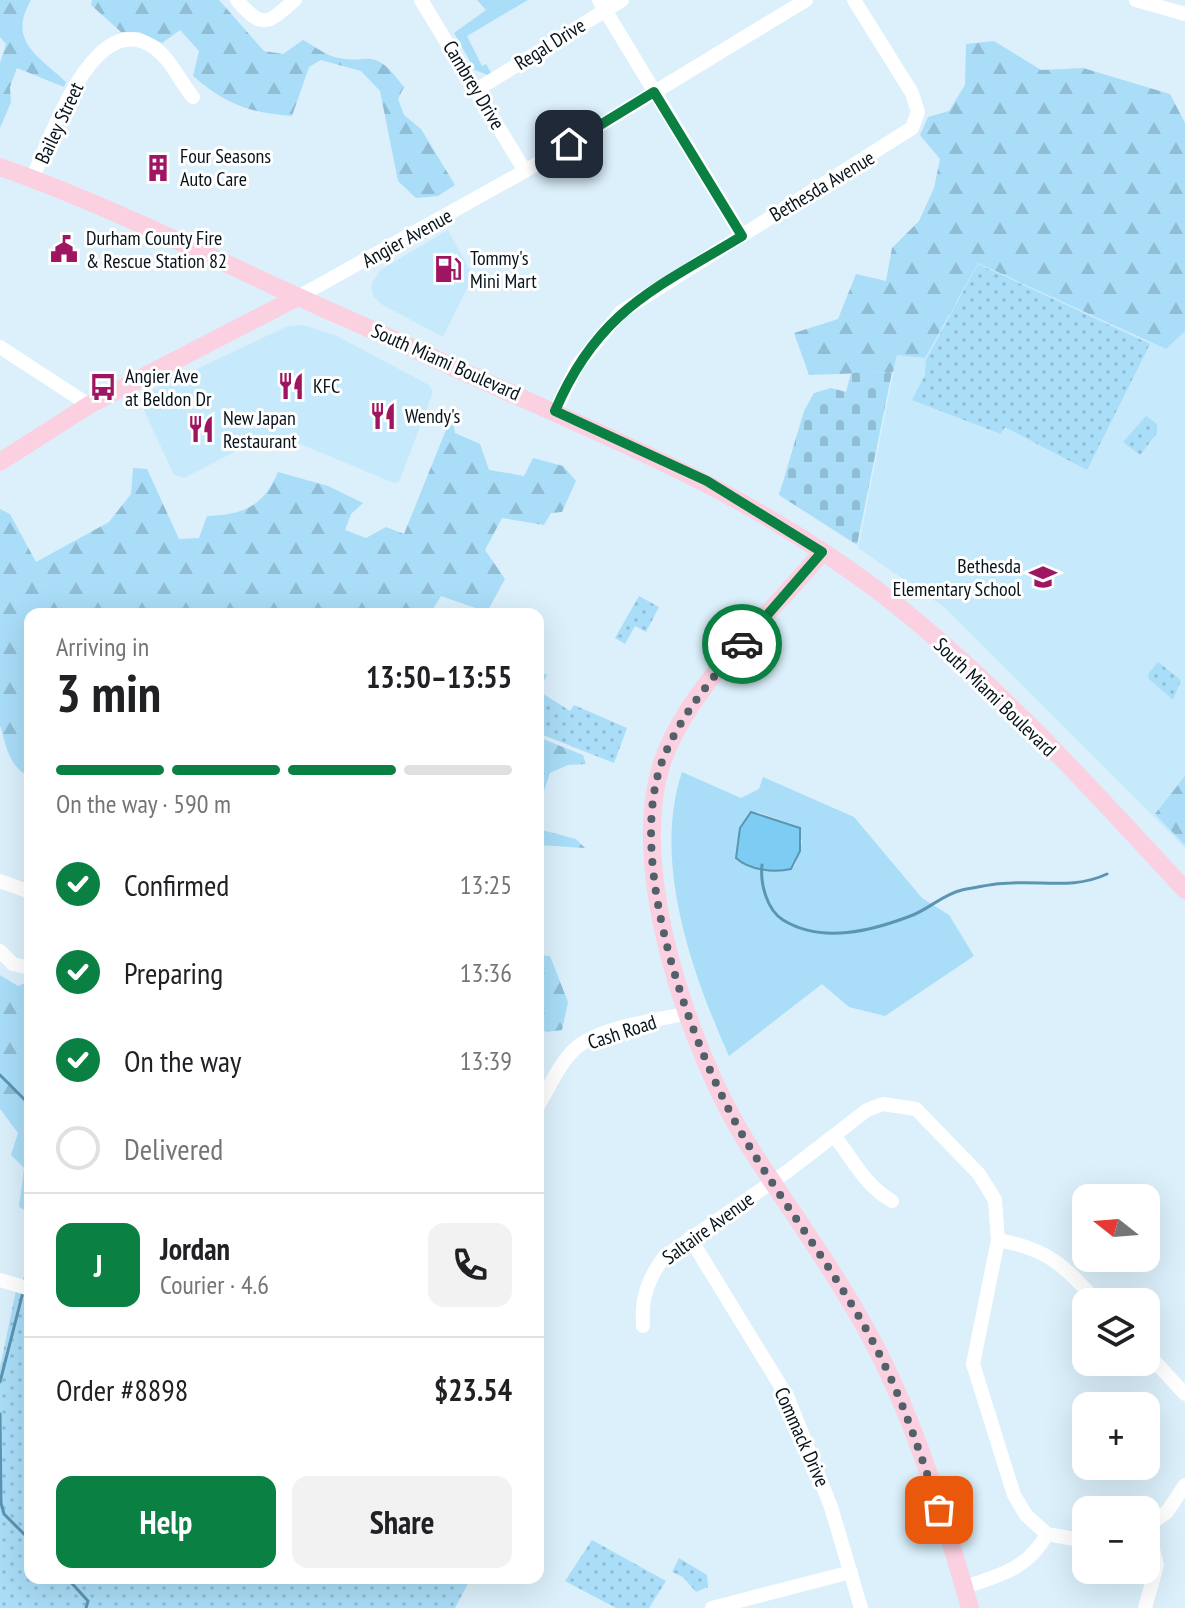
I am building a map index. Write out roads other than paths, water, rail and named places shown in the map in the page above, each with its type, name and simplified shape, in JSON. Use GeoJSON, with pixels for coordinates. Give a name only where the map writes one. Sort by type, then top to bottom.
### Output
{"type":"FeatureCollection","features":[{"type":"Feature","properties":{"kind":"main road","name":"South Miami Boulevard"},"geometry":{"type":"LineString","coordinates":[[0,167],[707,481],[822,552],[899,607],[970,669],[1185,890]]}},
{"type":"Feature","properties":{"kind":"main road","name":"Angier Avenue"},"geometry":{"type":"LineString","coordinates":[[0,462],[89,405],[298,297]]}},
{"type":"Feature","properties":{"kind":"main road"},"geometry":{"type":"LineString","coordinates":[[822,552],[704,690],[663,760],[652,812],[650,846],[660,916],[689,1013],[717,1086],[746,1141],[864,1325],[888,1371],[922,1457],[970,1608]]}},
{"type":"Feature","properties":{"kind":"street"},"geometry":{"type":"LineString","coordinates":[[237,0],[251,17],[261,21],[273,19],[295,0]]}},
{"type":"Feature","properties":{"kind":"street","name":"Cambrey Drive"},"geometry":{"type":"LineString","coordinates":[[421,0],[478,89],[525,171]]}},
{"type":"Feature","properties":{"kind":"street","name":"Regal Drive"},"geometry":{"type":"LineString","coordinates":[[478,89],[602,5],[622,0]]}},
{"type":"Feature","properties":{"kind":"street","name":"Angier Avenue"},"geometry":{"type":"LineString","coordinates":[[298,297],[525,171],[806,0]]}},
{"type":"Feature","properties":{"kind":"street","name":"Bethesda Avenue"},"geometry":{"type":"LineString","coordinates":[[555,411],[581,359],[621,312],[907,134],[917,120],[918,112],[912,93],[854,0]]}},
{"type":"Feature","properties":{"kind":"street"},"geometry":{"type":"LineString","coordinates":[[1136,0],[1185,14]]}},
{"type":"Feature","properties":{"kind":"street"},"geometry":{"type":"LineString","coordinates":[[602,5],[742,236]]}},
{"type":"Feature","properties":{"kind":"street","name":"Bailey Street"},"geometry":{"type":"LineString","coordinates":[[32,179],[80,77],[106,48],[119,41],[140,40],[159,51],[193,97]]}},
{"type":"Feature","properties":{"kind":"street"},"geometry":{"type":"LineString","coordinates":[[0,347],[89,405]]}},
{"type":"Feature","properties":{"kind":"street"},"geometry":{"type":"LineString","coordinates":[[0,881],[24,890]]}},
{"type":"Feature","properties":{"kind":"street"},"geometry":{"type":"LineString","coordinates":[[0,951],[13,964],[24,967]]}},
{"type":"Feature","properties":{"kind":"street","name":"Cash Road"},"geometry":{"type":"LineString","coordinates":[[544,1096],[564,1063],[584,1042],[603,1034],[689,1013]]}},
{"type":"Feature","properties":{"kind":"street","name":"Saltaire Avenue"},"geometry":{"type":"LineString","coordinates":[[643,1326],[642,1304],[650,1276],[664,1257],[774,1182],[874,1107],[899,1104],[916,1109],[988,1187],[998,1210],[998,1240],[973,1364],[1014,1495],[1026,1515],[1047,1534]]}},
{"type":"Feature","properties":{"kind":"street"},"geometry":{"type":"LineString","coordinates":[[835,1137],[862,1176],[878,1193],[892,1201]]}},
{"type":"Feature","properties":{"kind":"street","name":"Commack Drive"},"geometry":{"type":"LineString","coordinates":[[690,1238],[788,1398],[811,1450],[861,1608]]}},
{"type":"Feature","properties":{"kind":"street"},"geometry":{"type":"LineString","coordinates":[[998,1240],[1035,1248],[1053,1257],[1083,1288]]}},
{"type":"Feature","properties":{"kind":"street"},"geometry":{"type":"LineString","coordinates":[[0,1280],[23,1287]]}},
{"type":"Feature","properties":{"kind":"street"},"geometry":{"type":"LineString","coordinates":[[1160,1367],[1185,1394]]}},
{"type":"Feature","properties":{"kind":"street"},"geometry":{"type":"LineString","coordinates":[[1160,1517],[1167,1512],[1185,1485]]}},
{"type":"Feature","properties":{"kind":"street"},"geometry":{"type":"LineString","coordinates":[[964,1587],[1015,1570],[1029,1560],[1047,1534],[1072,1538]]}},
{"type":"Feature","properties":{"kind":"street"},"geometry":{"type":"LineString","coordinates":[[712,1608],[851,1572]]}},
{"type":"Feature","properties":{"kind":"street"},"geometry":{"type":"LineString","coordinates":[[1145,1608],[1152,1584]]}},
{"type":"Feature","properties":{"kind":"waterway"},"geometry":{"type":"LineString","coordinates":[[762,865],[766,896],[777,916],[798,927],[830,933],[864,930],[897,921],[962,890],[1005,883],[1072,883],[1107,874]]}},
{"type":"Feature","properties":{"kind":"waterway"},"geometry":{"type":"LineString","coordinates":[[0,1075],[24,1099]]}},
{"type":"Feature","properties":{"kind":"waterway"},"geometry":{"type":"LineString","coordinates":[[0,1382],[23,1292]]}},
{"type":"Feature","properties":{"kind":"waterway"},"geometry":{"type":"LineString","coordinates":[[0,1414],[1,1503],[4,1514],[24,1534]]}},
{"type":"Feature","properties":{"kind":"waterway"},"geometry":{"type":"LineString","coordinates":[[72,1584],[88,1601],[86,1608]]}},
{"type":"Feature","properties":{"kind":"place","name":"Four Seasons Auto Care"},"geometry":{"type":"Point","coordinates":[158,168]}},
{"type":"Feature","properties":{"kind":"place","name":"Durham County Fire & Rescue Station 82"},"geometry":{"type":"Point","coordinates":[64,249]}},
{"type":"Feature","properties":{"kind":"place","name":"Tommy's Mini Mart"},"geometry":{"type":"Point","coordinates":[448,269]}},
{"type":"Feature","properties":{"kind":"place","name":"KFC"},"geometry":{"type":"Point","coordinates":[291,386]}},
{"type":"Feature","properties":{"kind":"place","name":"Angier Ave at Beldon Dr"},"geometry":{"type":"Point","coordinates":[103,387]}},
{"type":"Feature","properties":{"kind":"place","name":"Wendy's"},"geometry":{"type":"Point","coordinates":[383,416]}},
{"type":"Feature","properties":{"kind":"place","name":"New Japan Restaurant"},"geometry":{"type":"Point","coordinates":[201,429]}},
{"type":"Feature","properties":{"kind":"place","name":"Bethesda Elementary School"},"geometry":{"type":"Point","coordinates":[1043,577]}}]}
